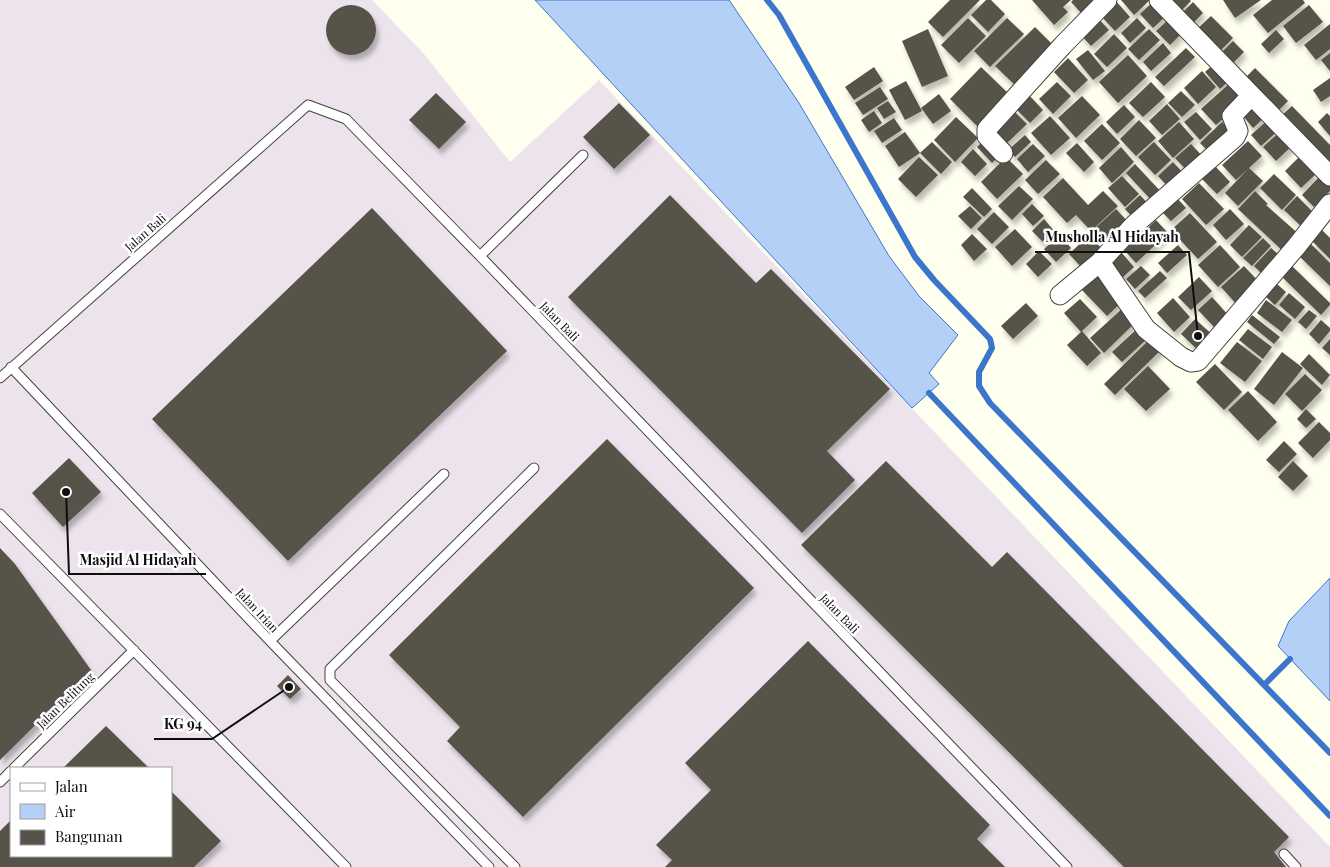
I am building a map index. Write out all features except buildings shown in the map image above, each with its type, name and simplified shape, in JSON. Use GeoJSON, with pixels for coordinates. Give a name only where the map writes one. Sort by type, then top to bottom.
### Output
{"type":"FeatureCollection","features":[{"type":"Feature","properties":{"kind":"street"},"geometry":{"type":"LineString","coordinates":[[1004,153],[987,136],[987,129],[1063,45],[1107,0]]}},
{"type":"Feature","properties":{"kind":"street"},"geometry":{"type":"LineString","coordinates":[[1159,0],[1330,176]]}},
{"type":"Feature","properties":{"kind":"street"},"geometry":{"type":"LineString","coordinates":[[1060,295],[1100,262],[1134,225],[1235,137],[1238,131],[1232,116],[1251,96]]}},
{"type":"Feature","properties":{"kind":"street"},"geometry":{"type":"LineString","coordinates":[[1100,262],[1146,329],[1181,357],[1190,362],[1198,361],[1296,247],[1330,204]]}},
{"type":"Feature","properties":{"kind":"lane","name":"Jalan Bali"},"geometry":{"type":"LineString","coordinates":[[0,378],[308,105],[346,119],[480,256],[1063,866]]}},
{"type":"Feature","properties":{"kind":"lane"},"geometry":{"type":"LineString","coordinates":[[480,256],[583,155]]}},
{"type":"Feature","properties":{"kind":"lane","name":"Jalan Irian"},"geometry":{"type":"LineString","coordinates":[[12,367],[270,641],[489,867]]}},
{"type":"Feature","properties":{"kind":"lane"},"geometry":{"type":"LineString","coordinates":[[515,867],[330,680],[329,674],[330,669],[534,468]]}},
{"type":"Feature","properties":{"kind":"lane"},"geometry":{"type":"LineString","coordinates":[[270,641],[444,474]]}},
{"type":"Feature","properties":{"kind":"lane"},"geometry":{"type":"LineString","coordinates":[[0,514],[346,867]]}},
{"type":"Feature","properties":{"kind":"lane","name":"Jalan Belitung"},"geometry":{"type":"LineString","coordinates":[[16,767],[134,650]]}},
{"type":"Feature","properties":{"kind":"lane","name":"Jalan Belitung"},"geometry":{"type":"LineString","coordinates":[[0,782],[10,773]]}},
{"type":"Feature","properties":{"kind":"lane"},"geometry":{"type":"LineString","coordinates":[[1284,854],[1296,867]]}},
{"type":"Feature","properties":{"kind":"shaded area"},"geometry":{"type":"Polygon","coordinates":[[[0,0],[372,0],[424,54],[510,162],[599,80],[1330,847],[1330,867],[0,867],[0,0]]]}},
{"type":"Feature","properties":{"kind":"water"},"geometry":{"type":"Polygon","coordinates":[[[535,0],[729,0],[799,103],[889,256],[919,296],[958,335],[929,373],[939,384],[912,408],[535,0]]]}},
{"type":"Feature","properties":{"kind":"water"},"geometry":{"type":"Polygon","coordinates":[[[1330,578],[1330,701],[1278,646],[1289,621],[1330,578]]]}},
{"type":"Feature","properties":{"kind":"waterway"},"geometry":{"type":"LineString","coordinates":[[767,0],[779,15],[915,257],[934,280],[990,339],[992,348],[979,372],[979,386],[990,403],[1330,753]]}},
{"type":"Feature","properties":{"kind":"waterway"},"geometry":{"type":"LineString","coordinates":[[929,393],[1330,816]]}},
{"type":"Feature","properties":{"kind":"waterway"},"geometry":{"type":"LineString","coordinates":[[1264,685],[1290,659]]}},
{"type":"Feature","properties":{"kind":"place","name":"Musholla Al Hidayah"},"geometry":{"type":"Point","coordinates":[1198,336]}},
{"type":"Feature","properties":{"kind":"place","name":"Masjid Al Hidayah"},"geometry":{"type":"Point","coordinates":[66,492]}},
{"type":"Feature","properties":{"kind":"place","name":"KG 94"},"geometry":{"type":"Point","coordinates":[289,687]}}]}
